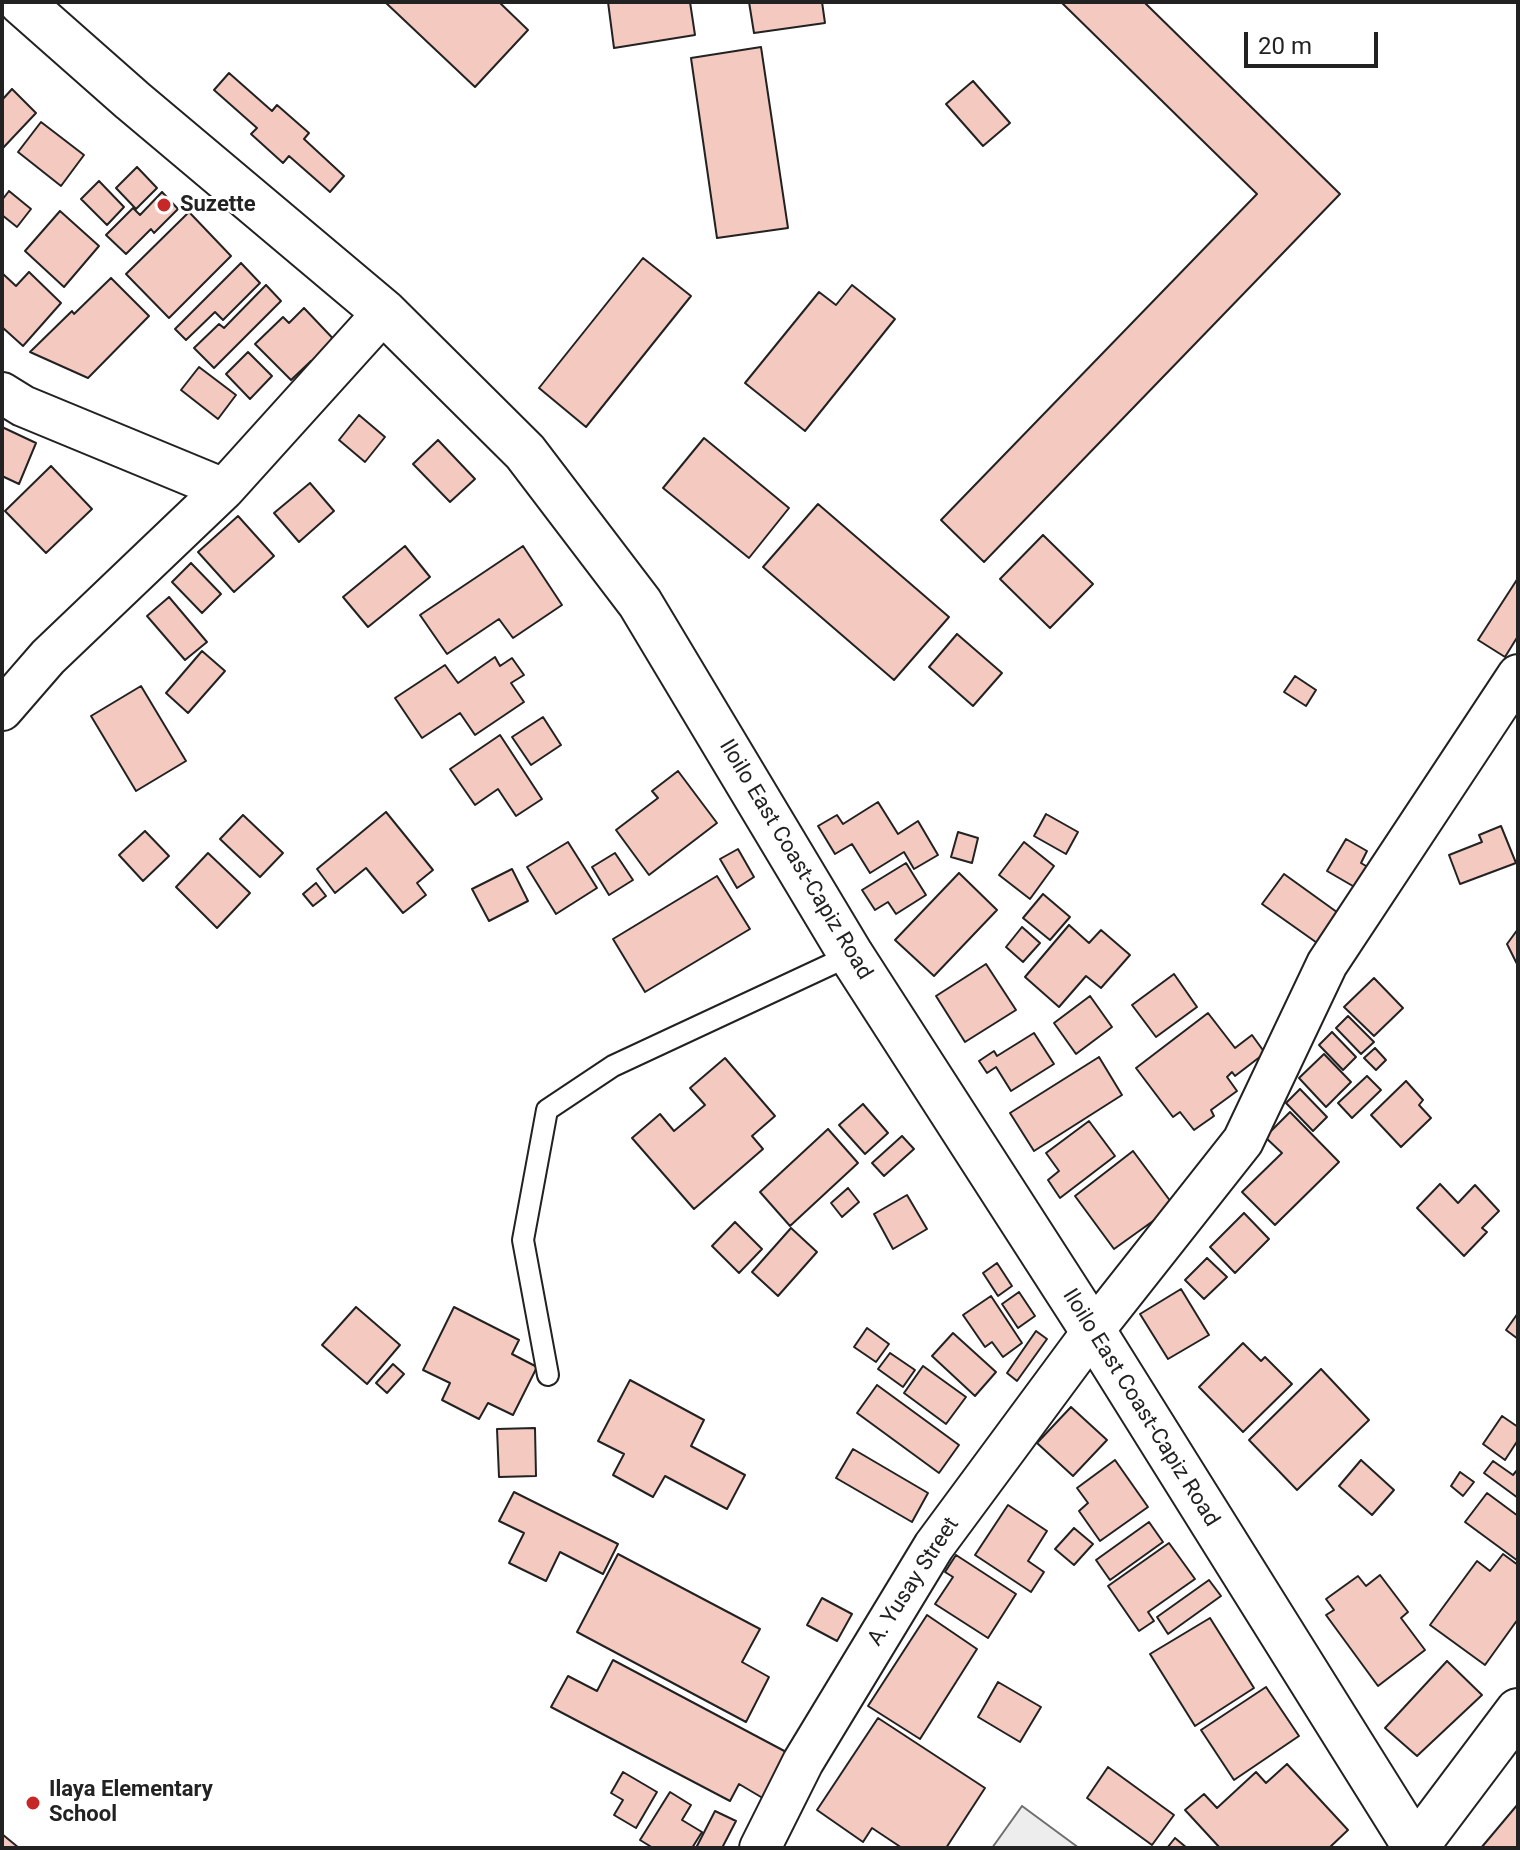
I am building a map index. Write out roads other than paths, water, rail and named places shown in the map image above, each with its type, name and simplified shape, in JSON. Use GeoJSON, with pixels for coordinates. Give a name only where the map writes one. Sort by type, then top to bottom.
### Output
{"type":"FeatureCollection","features":[{"type":"Feature","properties":{"kind":"main road","name":"Iloilo East Coast-Capiz Road"},"geometry":{"type":"LineString","coordinates":[[21,2],[132,100],[384,312],[525,452],[640,603],[851,955],[1093,1331],[1415,1848]]}},
{"type":"Feature","properties":{"kind":"main road"},"geometry":{"type":"LineString","coordinates":[[1415,1848],[1518,1711]]}},
{"type":"Feature","properties":{"kind":"street"},"geometry":{"type":"LineString","coordinates":[[2,710],[48,657],[224,489],[384,312]]}},
{"type":"Feature","properties":{"kind":"street"},"geometry":{"type":"LineString","coordinates":[[2,393],[23,406],[224,489]]}},
{"type":"Feature","properties":{"kind":"street","name":"A. Yusay Street"},"geometry":{"type":"LineString","coordinates":[[760,1848],[803,1762],[934,1546],[1093,1331],[1243,1141],[1327,964],[1518,675]]}},
{"type":"Feature","properties":{"kind":"lane"},"geometry":{"type":"LineString","coordinates":[[548,1375],[523,1240],[547,1110],[613,1066],[851,955]]}},
{"type":"Feature","properties":{"kind":"place","name":"Suzette"},"geometry":{"type":"Point","coordinates":[164,205]}},
{"type":"Feature","properties":{"kind":"place","name":"Ilaya Elementary School"},"geometry":{"type":"Point","coordinates":[33,1803]}}]}
